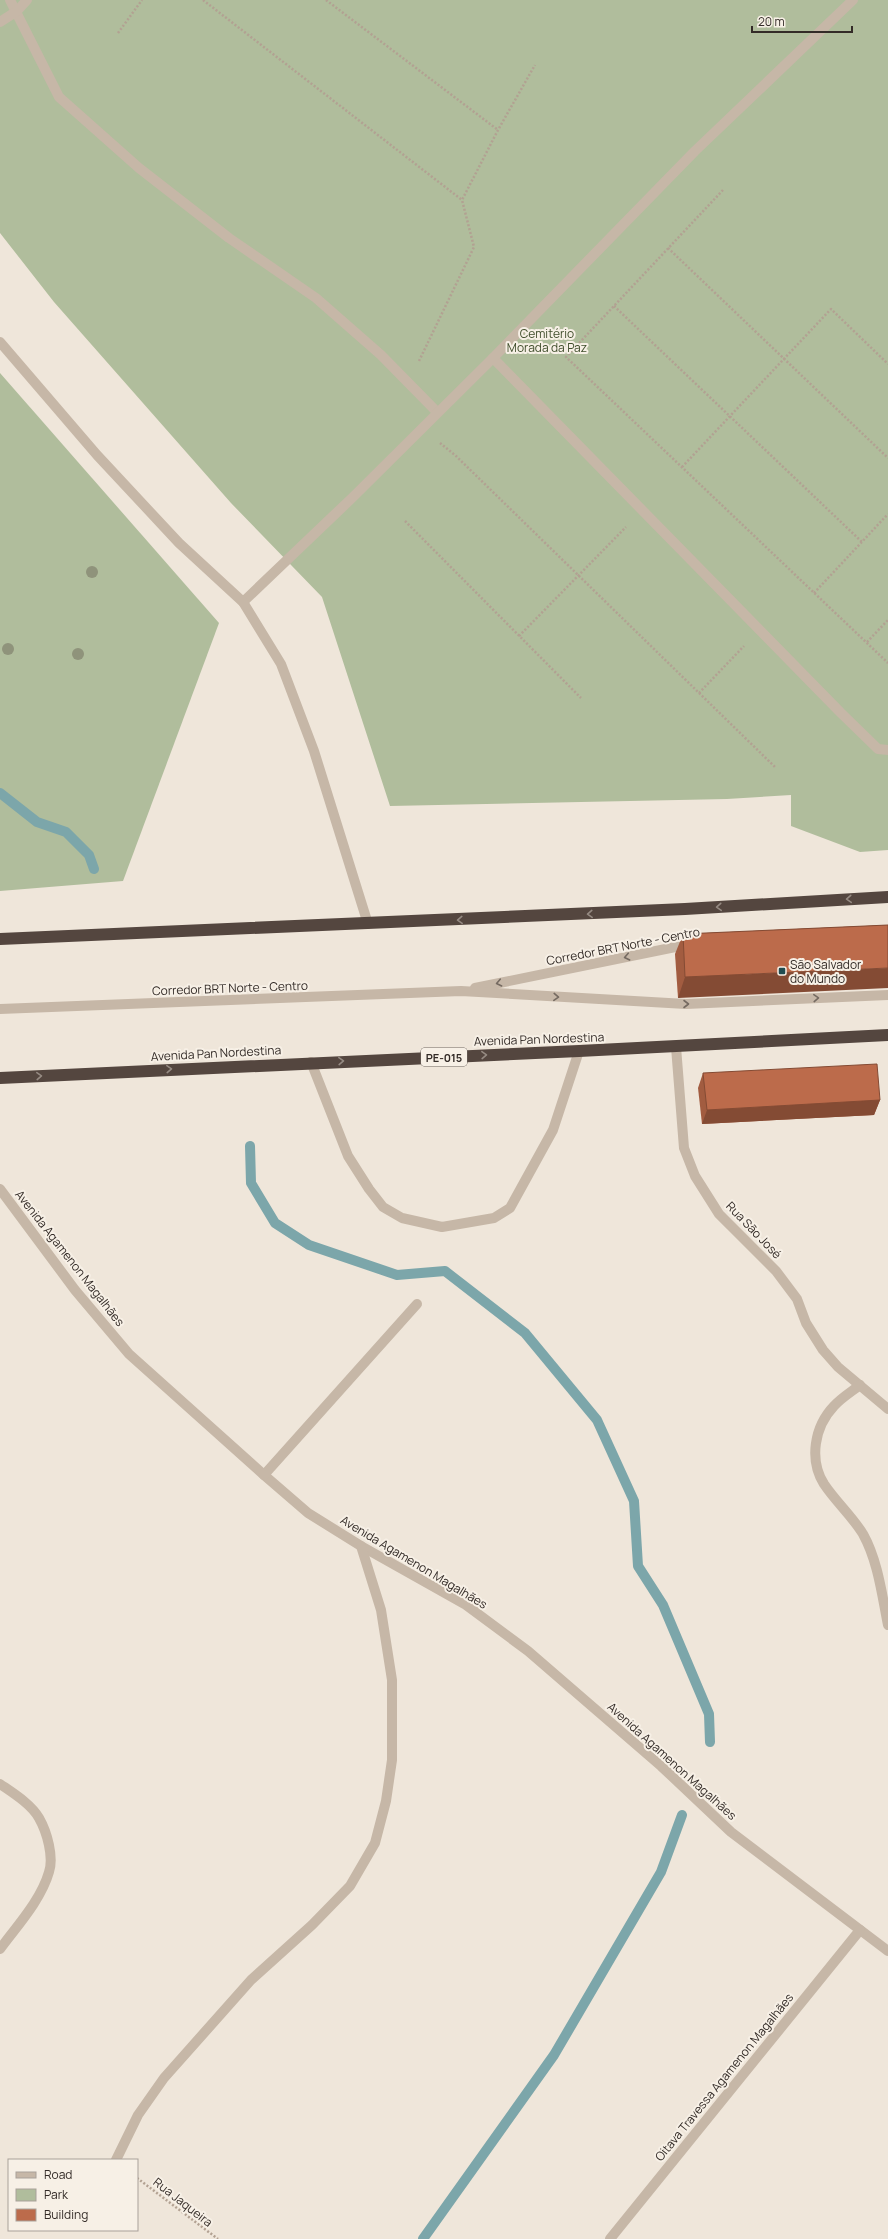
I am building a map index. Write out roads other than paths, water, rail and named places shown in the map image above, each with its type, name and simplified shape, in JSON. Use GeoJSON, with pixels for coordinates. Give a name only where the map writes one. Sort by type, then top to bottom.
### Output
{"type":"FeatureCollection","features":[{"type":"Feature","properties":{"kind":"highway"},"geometry":{"type":"LineString","coordinates":[[0,939],[368,924],[685,909],[888,897]]}},
{"type":"Feature","properties":{"kind":"highway","name":"Avenida Pan Nordestina"},"geometry":{"type":"LineString","coordinates":[[0,1078],[311,1062],[579,1052],[888,1034]]}},
{"type":"Feature","properties":{"kind":"street"},"geometry":{"type":"LineString","coordinates":[[10,0],[17,11],[59,97],[145,173],[230,238],[316,298],[409,381],[437,412]]}},
{"type":"Feature","properties":{"kind":"street"},"geometry":{"type":"LineString","coordinates":[[0,22],[17,11],[27,0]]}},
{"type":"Feature","properties":{"kind":"street"},"geometry":{"type":"LineString","coordinates":[[243,602],[352,498],[493,358],[695,151],[853,0]]}},
{"type":"Feature","properties":{"kind":"street"},"geometry":{"type":"LineString","coordinates":[[0,342],[97,455],[162,526],[243,602],[281,664],[314,751],[368,924]]}},
{"type":"Feature","properties":{"kind":"street"},"geometry":{"type":"LineString","coordinates":[[493,358],[840,713],[878,748],[888,750]]}},
{"type":"Feature","properties":{"kind":"street","name":"Corredor BRT Norte - Centro"},"geometry":{"type":"LineString","coordinates":[[461,991],[700,944]]}},
{"type":"Feature","properties":{"kind":"street","name":"Corredor BRT Norte - Centro"},"geometry":{"type":"LineString","coordinates":[[0,1009],[461,991],[686,1004],[888,995]]}},
{"type":"Feature","properties":{"kind":"street","name":"Rua São José"},"geometry":{"type":"LineString","coordinates":[[676,1047],[684,1148],[695,1176],[719,1214],[776,1271],[797,1299],[806,1323],[823,1350],[838,1367],[888,1409]]}},
{"type":"Feature","properties":{"kind":"street"},"geometry":{"type":"LineString","coordinates":[[311,1062],[348,1156],[369,1189],[383,1207],[402,1218],[442,1227],[494,1218],[510,1208],[552,1130],[579,1052]]}},
{"type":"Feature","properties":{"kind":"street","name":"Avenida Agamenon Magalhães"},"geometry":{"type":"LineString","coordinates":[[0,1189],[75,1290],[129,1354],[264,1476],[308,1513],[361,1546],[466,1605],[528,1651],[661,1766],[731,1832],[888,1951]]}},
{"type":"Feature","properties":{"kind":"street"},"geometry":{"type":"LineString","coordinates":[[264,1476],[417,1304]]}},
{"type":"Feature","properties":{"kind":"street"},"geometry":{"type":"LineString","coordinates":[[860,1385],[833,1406],[822,1423],[816,1441],[815,1464],[824,1483],[835,1499],[849,1513],[871,1551],[888,1625]]}},
{"type":"Feature","properties":{"kind":"street"},"geometry":{"type":"LineString","coordinates":[[116,2159],[138,2114],[164,2078],[252,1980],[312,1925],[350,1886],[374,1843],[386,1801],[392,1760],[392,1680],[381,1610],[361,1546]]}},
{"type":"Feature","properties":{"kind":"street"},"geometry":{"type":"LineString","coordinates":[[0,1784],[21,1800],[39,1818],[49,1847],[50,1871],[39,1894],[0,1949]]}},
{"type":"Feature","properties":{"kind":"street","name":"Oitava Travessa Agamenon Magalhães"},"geometry":{"type":"LineString","coordinates":[[610,2239],[860,1930]]}},
{"type":"Feature","properties":{"kind":"waterway"},"geometry":{"type":"LineString","coordinates":[[0,793],[37,822],[66,832],[89,855],[94,869]]}},
{"type":"Feature","properties":{"kind":"waterway"},"geometry":{"type":"LineString","coordinates":[[250,1146],[251,1183],[275,1223],[309,1245],[397,1275],[445,1271],[525,1333],[597,1420],[634,1501],[638,1566],[663,1605],[709,1714],[710,1742]]}},
{"type":"Feature","properties":{"kind":"waterway"},"geometry":{"type":"LineString","coordinates":[[423,2239],[554,2055],[661,1872],[682,1815]]}},
{"type":"Feature","properties":{"kind":"place","name":"São Salvador do Mundo"},"geometry":{"type":"Point","coordinates":[782,971]}},
{"type":"Feature","properties":{"kind":"park label","name":"Cemitério Morada da Paz"},"geometry":{"type":"Point","coordinates":[547,340]}}]}
